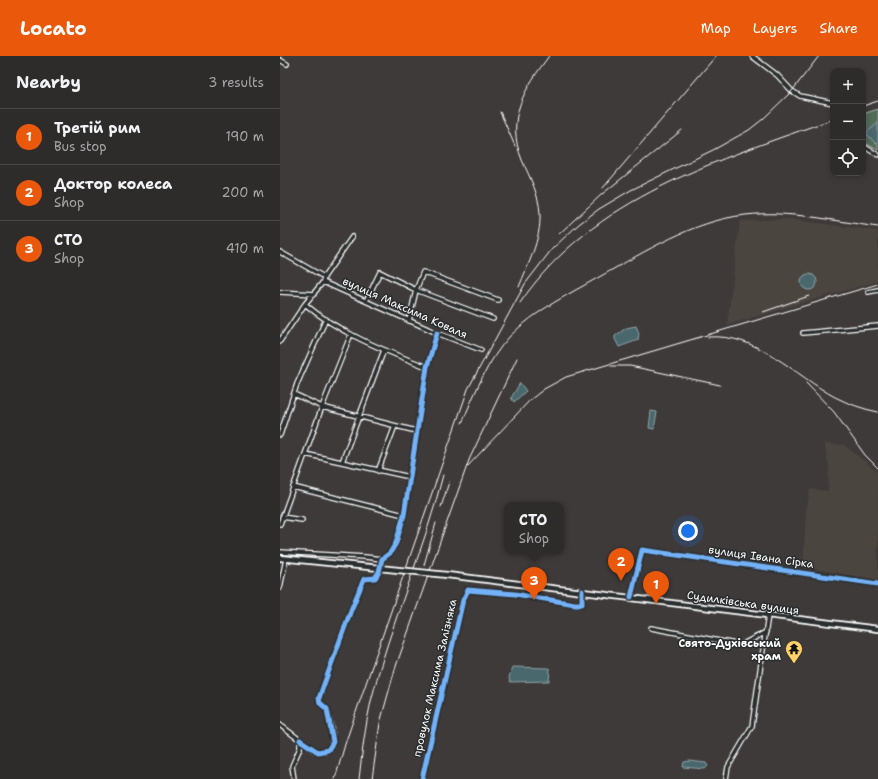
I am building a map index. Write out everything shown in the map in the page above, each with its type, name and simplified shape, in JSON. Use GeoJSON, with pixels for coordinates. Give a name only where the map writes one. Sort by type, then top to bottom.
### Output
{"type":"FeatureCollection","features":[{"type":"Feature","properties":{"kind":"main road"},"geometry":{"type":"LineString","coordinates":[[280,558],[286,559]]}},
{"type":"Feature","properties":{"kind":"main road","name":"Судилківська вулиця"},"geometry":{"type":"LineString","coordinates":[[286,559],[447,575],[878,629]]}},
{"type":"Feature","properties":{"kind":"street"},"geometry":{"type":"LineString","coordinates":[[752,56],[777,75],[792,91],[800,96],[830,102]]}},
{"type":"Feature","properties":{"kind":"street"},"geometry":{"type":"LineString","coordinates":[[280,60],[287,64]]}},
{"type":"Feature","properties":{"kind":"street"},"geometry":{"type":"LineString","coordinates":[[866,148],[878,155]]}},
{"type":"Feature","properties":{"kind":"street"},"geometry":{"type":"LineString","coordinates":[[280,341],[305,304],[323,282],[324,277],[352,237]]}},
{"type":"Feature","properties":{"kind":"street"},"geometry":{"type":"LineString","coordinates":[[280,252],[324,277]]}},
{"type":"Feature","properties":{"kind":"street"},"geometry":{"type":"LineString","coordinates":[[409,321],[416,290],[423,272],[498,300]]}},
{"type":"Feature","properties":{"kind":"street"},"geometry":{"type":"LineString","coordinates":[[366,301],[380,273],[416,290],[493,318]]}},
{"type":"Feature","properties":{"kind":"street","name":"вулиця Максима Коваля"},"geometry":{"type":"LineString","coordinates":[[323,282],[409,321],[481,350]]}},
{"type":"Feature","properties":{"kind":"street"},"geometry":{"type":"LineString","coordinates":[[868,292],[878,290]]}},
{"type":"Feature","properties":{"kind":"street"},"geometry":{"type":"LineString","coordinates":[[280,292],[314,294]]}},
{"type":"Feature","properties":{"kind":"street"},"geometry":{"type":"LineString","coordinates":[[305,304],[351,334],[384,350],[427,367]]}},
{"type":"Feature","properties":{"kind":"street"},"geometry":{"type":"LineString","coordinates":[[280,435],[294,394],[326,319]]}},
{"type":"Feature","properties":{"kind":"street"},"geometry":{"type":"LineString","coordinates":[[804,332],[878,326]]}},
{"type":"Feature","properties":{"kind":"street"},"geometry":{"type":"LineString","coordinates":[[280,725],[318,752],[325,752],[332,745],[333,735],[327,708],[320,704],[319,698],[364,578],[375,578],[379,572],[382,559],[390,553],[396,542],[404,515],[427,367],[437,333]]}},
{"type":"Feature","properties":{"kind":"street"},"geometry":{"type":"LineString","coordinates":[[280,524],[322,407],[351,334]]}},
{"type":"Feature","properties":{"kind":"street"},"geometry":{"type":"LineString","coordinates":[[342,462],[384,350]]}},
{"type":"Feature","properties":{"kind":"street"},"geometry":{"type":"LineString","coordinates":[[294,394],[322,407],[416,431]]}},
{"type":"Feature","properties":{"kind":"street"},"geometry":{"type":"LineString","coordinates":[[378,470],[395,426]]}},
{"type":"Feature","properties":{"kind":"street"},"geometry":{"type":"LineString","coordinates":[[305,454],[410,477]]}},
{"type":"Feature","properties":{"kind":"street"},"geometry":{"type":"LineString","coordinates":[[293,487],[404,515]]}},
{"type":"Feature","properties":{"kind":"street"},"geometry":{"type":"LineString","coordinates":[[282,517],[302,520]]}},
{"type":"Feature","properties":{"kind":"street","name":"вулиця Івана Сірка"},"geometry":{"type":"LineString","coordinates":[[631,597],[642,550],[878,584]]}},
{"type":"Feature","properties":{"kind":"street"},"geometry":{"type":"LineString","coordinates":[[280,552],[365,556],[382,559]]}},
{"type":"Feature","properties":{"kind":"street"},"geometry":{"type":"LineString","coordinates":[[280,588],[286,559]]}},
{"type":"Feature","properties":{"kind":"street","name":"провулок Максима Залізняка"},"geometry":{"type":"LineString","coordinates":[[422,779],[463,600],[468,590],[515,594],[575,604],[582,604],[582,591]]}},
{"type":"Feature","properties":{"kind":"street"},"geometry":{"type":"LineString","coordinates":[[726,779],[728,767],[752,726],[768,615]]}},
{"type":"Feature","properties":{"kind":"street"},"geometry":{"type":"LineString","coordinates":[[651,628],[741,645],[766,632]]}},
{"type":"Feature","properties":{"kind":"street"},"geometry":{"type":"LineString","coordinates":[[294,779],[292,766],[300,748],[300,740]]}},
{"type":"Feature","properties":{"kind":"shaded area"},"geometry":{"type":"Polygon","coordinates":[[[787,219],[878,231],[878,281],[727,325],[740,221],[787,219]]]}},
{"type":"Feature","properties":{"kind":"shaded area"},"geometry":{"type":"Polygon","coordinates":[[[824,444],[844,445],[878,472],[878,580],[803,567],[806,512],[810,489],[828,491],[829,466],[824,444]]]}},
{"type":"Feature","properties":{"kind":"green space"},"geometry":{"type":"Polygon","coordinates":[[[878,109],[878,150],[866,144],[866,113],[878,109]]]}},
{"type":"Feature","properties":{"kind":"water"},"geometry":{"type":"Polygon","coordinates":[[[878,123],[878,143],[876,144],[866,133],[878,123]]]}},
{"type":"Feature","properties":{"kind":"water"},"geometry":{"type":"Polygon","coordinates":[[[809,274],[816,279],[817,282],[812,289],[809,290],[802,285],[801,282],[806,275],[809,274]]]}},
{"type":"Feature","properties":{"kind":"water"},"geometry":{"type":"Polygon","coordinates":[[[636,326],[639,333],[638,340],[619,347],[615,336],[626,328],[636,326]]]}},
{"type":"Feature","properties":{"kind":"water"},"geometry":{"type":"Polygon","coordinates":[[[520,383],[526,391],[514,402],[511,398],[520,383]]]}},
{"type":"Feature","properties":{"kind":"water"},"geometry":{"type":"Polygon","coordinates":[[[651,411],[657,412],[654,429],[649,428],[651,411]]]}},
{"type":"Feature","properties":{"kind":"water"},"geometry":{"type":"Polygon","coordinates":[[[512,667],[548,668],[550,669],[549,681],[510,682],[509,678],[512,667]]]}},
{"type":"Feature","properties":{"kind":"water"},"geometry":{"type":"Polygon","coordinates":[[[690,761],[706,763],[708,766],[705,769],[683,767],[684,762],[690,761]]]}},
{"type":"Feature","properties":{"kind":"railway"},"geometry":{"type":"LineString","coordinates":[[519,287],[536,242],[540,224],[540,214],[536,193],[517,145],[517,117],[525,92],[549,56]]}},
{"type":"Feature","properties":{"kind":"railway"},"geometry":{"type":"LineString","coordinates":[[603,188],[716,56]]}},
{"type":"Feature","properties":{"kind":"railway"},"geometry":{"type":"LineString","coordinates":[[335,779],[346,741],[468,389],[525,284],[552,249],[579,224],[599,209],[631,190],[715,149],[749,130],[763,119],[792,91],[819,56]]}},
{"type":"Feature","properties":{"kind":"railway"},"geometry":{"type":"LineString","coordinates":[[866,105],[878,101]]}},
{"type":"Feature","properties":{"kind":"railway"},"geometry":{"type":"LineString","coordinates":[[500,112],[515,146]]}},
{"type":"Feature","properties":{"kind":"railway"},"geometry":{"type":"LineString","coordinates":[[520,303],[549,266],[583,235],[621,209],[661,187],[703,167],[830,120]]}},
{"type":"Feature","properties":{"kind":"railway"},"geometry":{"type":"LineString","coordinates":[[559,234],[601,195],[682,130]]}},
{"type":"Feature","properties":{"kind":"railway"},"geometry":{"type":"LineString","coordinates":[[462,423],[488,367],[502,346],[520,327],[542,310],[565,296],[670,238],[688,230],[726,218],[762,214],[795,215],[878,227]]}},
{"type":"Feature","properties":{"kind":"railway"},"geometry":{"type":"LineString","coordinates":[[467,467],[530,400],[544,389],[566,377],[878,284]]}},
{"type":"Feature","properties":{"kind":"railway"},"geometry":{"type":"LineString","coordinates":[[763,312],[809,296]]}},
{"type":"Feature","properties":{"kind":"railway"},"geometry":{"type":"LineString","coordinates":[[708,337],[726,338],[759,348],[835,397],[856,406],[878,412]]}},
{"type":"Feature","properties":{"kind":"railway"},"geometry":{"type":"LineString","coordinates":[[372,779],[380,723],[395,669],[469,460],[517,358]]}},
{"type":"Feature","properties":{"kind":"railway"},"geometry":{"type":"LineString","coordinates":[[611,366],[630,366],[720,385]]}},
{"type":"Feature","properties":{"kind":"railway"},"geometry":{"type":"LineString","coordinates":[[806,383],[834,412],[865,455],[878,468]]}},
{"type":"Feature","properties":{"kind":"railway"},"geometry":{"type":"LineString","coordinates":[[359,779],[367,720],[379,672],[426,532],[443,475]]}},
{"type":"Feature","properties":{"kind":"railway"},"geometry":{"type":"LineString","coordinates":[[441,507],[449,482]]}},
{"type":"Feature","properties":{"kind":"railway"},"geometry":{"type":"LineString","coordinates":[[424,565],[436,523]]}},
{"type":"Feature","properties":{"kind":"cycle path"},"geometry":{"type":"LineString","coordinates":[[300,740],[318,752],[328,750],[333,742],[327,709],[320,703],[319,698],[364,579],[375,578],[379,572],[382,559],[390,553],[396,543],[404,515],[427,367],[437,333]]}},
{"type":"Feature","properties":{"kind":"cycle path"},"geometry":{"type":"LineString","coordinates":[[631,597],[642,550],[878,584]]}},
{"type":"Feature","properties":{"kind":"cycle path"},"geometry":{"type":"LineString","coordinates":[[422,779],[463,600],[468,590],[515,594],[575,604],[582,604],[582,591]]}},
{"type":"Feature","properties":{"kind":"place","name":"Доктор колеса"},"geometry":{"type":"Point","coordinates":[621,581]}},
{"type":"Feature","properties":{"kind":"place","name":"СТО"},"geometry":{"type":"Point","coordinates":[534,600]}},
{"type":"Feature","properties":{"kind":"place","name":"Третій рим"},"geometry":{"type":"Point","coordinates":[656,604]}},
{"type":"Feature","properties":{"kind":"place","name":"Свято-Духівський храм"},"geometry":{"type":"Point","coordinates":[794,664]}}]}
